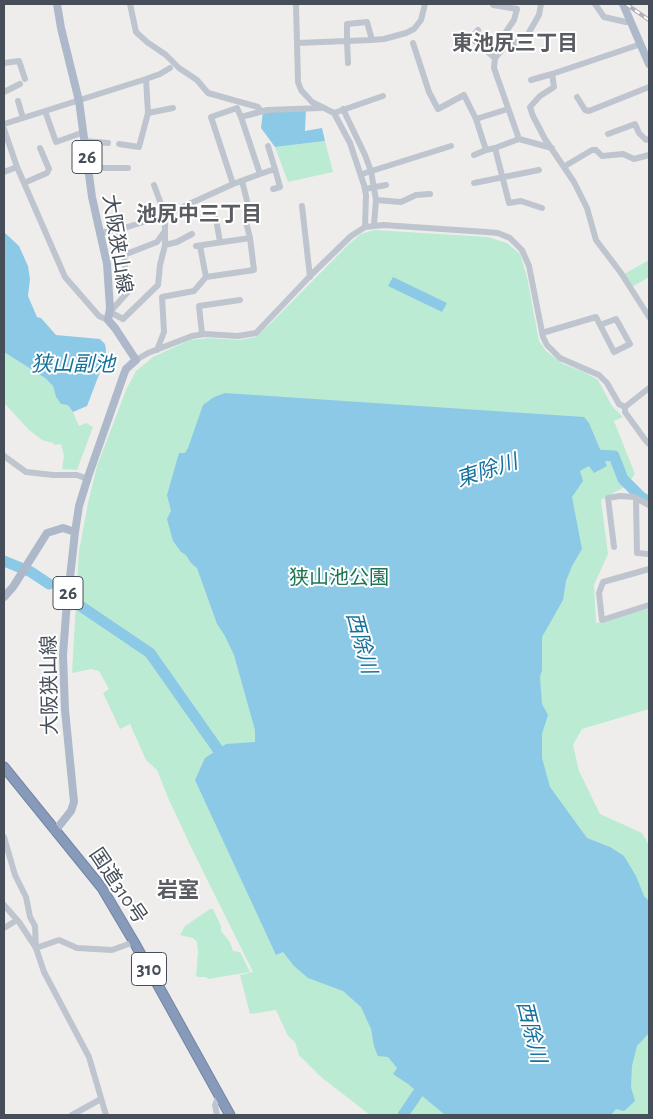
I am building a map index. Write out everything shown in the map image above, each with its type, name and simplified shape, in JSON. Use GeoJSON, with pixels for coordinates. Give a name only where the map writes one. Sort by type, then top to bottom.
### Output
{"type":"FeatureCollection","features":[{"type":"Feature","properties":{"kind":"highway","name":"国道310号"},"geometry":{"type":"LineString","coordinates":[[4,767],[102,888],[230,1115]]}},
{"type":"Feature","properties":{"kind":"main road","name":"大阪狭山線"},"geometry":{"type":"LineString","coordinates":[[55,832],[71,811],[74,802],[65,710],[63,655],[75,532],[88,479],[126,369],[136,360],[109,316],[106,264],[79,101],[57,4]]}},
{"type":"Feature","properties":{"kind":"main road"},"geometry":{"type":"LineString","coordinates":[[623,4],[649,64]]}},
{"type":"Feature","properties":{"kind":"main road","name":"26"},"geometry":{"type":"LineString","coordinates":[[4,598],[47,533],[63,528],[75,532]]}},
{"type":"Feature","properties":{"kind":"street"},"geometry":{"type":"LineString","coordinates":[[130,4],[136,32],[166,55],[179,68],[197,80],[208,93],[258,107],[261,111]]}},
{"type":"Feature","properties":{"kind":"street"},"geometry":{"type":"LineString","coordinates":[[296,4],[297,75],[301,90],[312,102],[334,113],[350,143],[362,174],[365,189],[365,227]]}},
{"type":"Feature","properties":{"kind":"street"},"geometry":{"type":"LineString","coordinates":[[297,43],[384,39],[406,33],[414,29],[421,20],[424,4]]}},
{"type":"Feature","properties":{"kind":"street"},"geometry":{"type":"LineString","coordinates":[[493,4],[517,9],[514,20],[501,39],[507,44]]}},
{"type":"Feature","properties":{"kind":"street"},"geometry":{"type":"LineString","coordinates":[[519,139],[494,68],[495,58],[507,44],[524,40],[539,15],[541,4]]}},
{"type":"Feature","properties":{"kind":"street"},"geometry":{"type":"LineString","coordinates":[[595,4],[604,17],[626,22],[630,20]]}},
{"type":"Feature","properties":{"kind":"street"},"geometry":{"type":"LineString","coordinates":[[348,63],[347,24],[367,22],[372,40]]}},
{"type":"Feature","properties":{"kind":"street"},"geometry":{"type":"LineString","coordinates":[[478,30],[471,38],[495,58]]}},
{"type":"Feature","properties":{"kind":"street"},"geometry":{"type":"LineString","coordinates":[[413,44],[429,92],[438,109],[464,95],[476,119],[486,150]]}},
{"type":"Feature","properties":{"kind":"street"},"geometry":{"type":"LineString","coordinates":[[531,80],[641,44]]}},
{"type":"Feature","properties":{"kind":"street"},"geometry":{"type":"LineString","coordinates":[[4,63],[19,61],[25,71],[23,82],[4,92]]}},
{"type":"Feature","properties":{"kind":"street"},"geometry":{"type":"LineString","coordinates":[[4,124],[146,79],[170,68]]}},
{"type":"Feature","properties":{"kind":"street"},"geometry":{"type":"LineString","coordinates":[[552,74],[554,87],[540,96],[530,107],[533,116],[565,166],[587,208],[596,240],[621,273],[649,317]]}},
{"type":"Feature","properties":{"kind":"street"},"geometry":{"type":"LineString","coordinates":[[119,144],[139,147],[148,113],[146,79]]}},
{"type":"Feature","properties":{"kind":"street"},"geometry":{"type":"LineString","coordinates":[[577,97],[584,110],[589,111],[649,87]]}},
{"type":"Feature","properties":{"kind":"street"},"geometry":{"type":"LineString","coordinates":[[334,113],[383,96]]}},
{"type":"Feature","properties":{"kind":"street"},"geometry":{"type":"LineString","coordinates":[[18,102],[23,118]]}},
{"type":"Feature","properties":{"kind":"street"},"geometry":{"type":"LineString","coordinates":[[148,113],[173,108]]}},
{"type":"Feature","properties":{"kind":"street"},"geometry":{"type":"LineString","coordinates":[[233,184],[211,117],[237,108],[260,174]]}},
{"type":"Feature","properties":{"kind":"street"},"geometry":{"type":"LineString","coordinates":[[241,117],[267,110],[323,108]]}},
{"type":"Feature","properties":{"kind":"street"},"geometry":{"type":"LineString","coordinates":[[343,109],[371,171],[376,200],[374,225]]}},
{"type":"Feature","properties":{"kind":"street"},"geometry":{"type":"LineString","coordinates":[[476,119],[508,110]]}},
{"type":"Feature","properties":{"kind":"street"},"geometry":{"type":"LineString","coordinates":[[46,111],[56,142],[85,137],[108,143]]}},
{"type":"Feature","properties":{"kind":"street"},"geometry":{"type":"LineString","coordinates":[[608,134],[635,124],[639,134],[646,140],[649,139]]}},
{"type":"Feature","properties":{"kind":"street"},"geometry":{"type":"LineString","coordinates":[[4,129],[17,167],[65,277],[99,316],[123,319],[158,285],[165,245],[165,216],[154,184]]}},
{"type":"Feature","properties":{"kind":"street"},"geometry":{"type":"LineString","coordinates":[[474,155],[519,139],[552,148]]}},
{"type":"Feature","properties":{"kind":"street"},"geometry":{"type":"LineString","coordinates":[[268,146],[280,187],[273,189]]}},
{"type":"Feature","properties":{"kind":"street"},"geometry":{"type":"LineString","coordinates":[[362,174],[451,146]]}},
{"type":"Feature","properties":{"kind":"street"},"geometry":{"type":"LineString","coordinates":[[24,183],[47,173],[49,169],[40,148]]}},
{"type":"Feature","properties":{"kind":"street"},"geometry":{"type":"LineString","coordinates":[[496,148],[509,203],[521,201],[542,208]]}},
{"type":"Feature","properties":{"kind":"street"},"geometry":{"type":"LineString","coordinates":[[565,166],[592,150],[596,150],[602,156],[623,154],[634,159],[649,155]]}},
{"type":"Feature","properties":{"kind":"street"},"geometry":{"type":"LineString","coordinates":[[4,172],[17,167]]}},
{"type":"Feature","properties":{"kind":"street"},"geometry":{"type":"LineString","coordinates":[[89,168],[128,168]]}},
{"type":"Feature","properties":{"kind":"street"},"geometry":{"type":"LineString","coordinates":[[100,233],[118,230],[165,216],[233,184],[275,169]]}},
{"type":"Feature","properties":{"kind":"street"},"geometry":{"type":"LineString","coordinates":[[474,183],[539,170]]}},
{"type":"Feature","properties":{"kind":"street"},"geometry":{"type":"LineString","coordinates":[[242,181],[248,204]]}},
{"type":"Feature","properties":{"kind":"street"},"geometry":{"type":"LineString","coordinates":[[365,189],[386,185]]}},
{"type":"Feature","properties":{"kind":"street"},"geometry":{"type":"LineString","coordinates":[[376,200],[401,202],[416,195],[430,194]]}},
{"type":"Feature","properties":{"kind":"street"},"geometry":{"type":"LineString","coordinates":[[302,206],[310,277]]}},
{"type":"Feature","properties":{"kind":"street"},"geometry":{"type":"LineString","coordinates":[[156,350],[164,332],[162,298],[194,291],[206,278],[254,270],[250,238],[245,218]]}},
{"type":"Feature","properties":{"kind":"street"},"geometry":{"type":"LineString","coordinates":[[216,219],[220,242]]}},
{"type":"Feature","properties":{"kind":"street"},"geometry":{"type":"LineString","coordinates":[[136,360],[192,336],[202,334],[238,336],[256,332],[351,236],[365,227],[374,225],[498,233],[510,238],[522,250],[529,266],[542,333],[547,345],[568,363],[599,375],[607,383],[619,404],[625,407]]}},
{"type":"Feature","properties":{"kind":"street"},"geometry":{"type":"LineString","coordinates":[[109,316],[127,293],[124,255],[118,230]]}},
{"type":"Feature","properties":{"kind":"street"},"geometry":{"type":"LineString","coordinates":[[124,255],[157,242],[165,231]]}},
{"type":"Feature","properties":{"kind":"street"},"geometry":{"type":"LineString","coordinates":[[165,245],[177,242],[192,234]]}},
{"type":"Feature","properties":{"kind":"street"},"geometry":{"type":"LineString","coordinates":[[206,278],[198,246],[250,238]]}},
{"type":"Feature","properties":{"kind":"street"},"geometry":{"type":"LineString","coordinates":[[202,334],[199,306],[240,300]]}},
{"type":"Feature","properties":{"kind":"street"},"geometry":{"type":"LineString","coordinates":[[542,333],[596,317],[600,325],[614,352],[630,344],[616,319],[600,325]]}},
{"type":"Feature","properties":{"kind":"street"},"geometry":{"type":"LineString","coordinates":[[625,407],[649,388]]}},
{"type":"Feature","properties":{"kind":"street"},"geometry":{"type":"LineString","coordinates":[[625,407],[625,412],[649,444]]}},
{"type":"Feature","properties":{"kind":"street"},"geometry":{"type":"LineString","coordinates":[[4,456],[26,472],[77,475],[88,479]]}},
{"type":"Feature","properties":{"kind":"street"},"geometry":{"type":"LineString","coordinates":[[614,548],[608,498],[620,496],[636,499],[649,505]]}},
{"type":"Feature","properties":{"kind":"street"},"geometry":{"type":"LineString","coordinates":[[636,499],[637,553],[649,554]]}},
{"type":"Feature","properties":{"kind":"street"},"geometry":{"type":"LineString","coordinates":[[649,569],[603,582],[599,593],[602,620],[649,606]]}},
{"type":"Feature","properties":{"kind":"street"},"geometry":{"type":"LineString","coordinates":[[4,837],[15,875],[26,896],[30,916],[35,926],[36,948]]}},
{"type":"Feature","properties":{"kind":"street"},"geometry":{"type":"LineString","coordinates":[[4,905],[36,948],[44,972],[89,1057],[106,1115]]}},
{"type":"Feature","properties":{"kind":"street"},"geometry":{"type":"LineString","coordinates":[[4,928],[17,920]]}},
{"type":"Feature","properties":{"kind":"street"},"geometry":{"type":"LineString","coordinates":[[36,948],[59,940],[77,948],[112,950],[134,942]]}},
{"type":"Feature","properties":{"kind":"street"},"geometry":{"type":"LineString","coordinates":[[217,1115],[215,1105],[218,1095]]}},
{"type":"Feature","properties":{"kind":"street"},"geometry":{"type":"LineString","coordinates":[[72,1115],[101,1098]]}},
{"type":"Feature","properties":{"kind":"green space"},"geometry":{"type":"Polygon","coordinates":[[[325,141],[333,172],[288,182],[275,147],[325,141]]]}},
{"type":"Feature","properties":{"kind":"green space","name":"狭山池公園"},"geometry":{"type":"Polygon","coordinates":[[[374,230],[488,237],[507,243],[520,254],[527,277],[539,341],[546,351],[563,364],[598,380],[612,406],[623,417],[614,421],[635,474],[626,486],[601,500],[608,554],[594,585],[596,623],[649,608],[649,709],[582,729],[573,745],[579,771],[600,814],[642,833],[649,845],[649,1115],[370,1115],[321,1077],[299,1055],[295,1042],[288,1036],[276,1010],[250,1014],[240,975],[253,972],[192,849],[157,770],[146,760],[130,724],[120,729],[103,693],[109,689],[99,671],[91,669],[72,673],[79,551],[88,503],[97,466],[126,390],[136,371],[153,357],[190,340],[209,338],[240,340],[255,337],[349,244],[361,234],[374,230]]]}},
{"type":"Feature","properties":{"kind":"green space"},"geometry":{"type":"Polygon","coordinates":[[[649,260],[649,277],[632,287],[624,274],[649,260]]]}},
{"type":"Feature","properties":{"kind":"green space"},"geometry":{"type":"Polygon","coordinates":[[[4,352],[45,378],[53,386],[56,397],[69,405],[79,426],[86,423],[93,427],[77,470],[62,469],[64,456],[61,444],[55,445],[42,440],[4,405],[4,352]]]}},
{"type":"Feature","properties":{"kind":"green space"},"geometry":{"type":"Polygon","coordinates":[[[210,909],[213,909],[221,926],[221,931],[230,942],[233,951],[240,952],[250,972],[208,979],[196,976],[197,942],[193,938],[180,935],[185,926],[210,909]]]}},
{"type":"Feature","properties":{"kind":"water"},"geometry":{"type":"Polygon","coordinates":[[[306,108],[305,131],[322,128],[325,141],[275,147],[261,128],[263,111],[306,108]]]}},
{"type":"Feature","properties":{"kind":"water","name":"狭山副池"},"geometry":{"type":"Polygon","coordinates":[[[4,232],[19,246],[28,266],[30,279],[28,296],[37,317],[41,318],[56,335],[100,339],[105,344],[105,359],[87,406],[73,412],[68,405],[61,404],[56,397],[53,386],[45,378],[4,352],[4,232]]]}},
{"type":"Feature","properties":{"kind":"water"},"geometry":{"type":"Polygon","coordinates":[[[393,277],[447,303],[442,312],[388,286],[393,277]]]}},
{"type":"Feature","properties":{"kind":"water","name":"狭山池公園"},"geometry":{"type":"Polygon","coordinates":[[[225,393],[584,417],[589,423],[607,466],[594,473],[589,466],[580,471],[583,481],[572,497],[582,549],[566,581],[563,600],[542,637],[542,670],[540,677],[542,704],[548,715],[542,734],[542,758],[550,787],[587,838],[610,847],[624,856],[636,876],[644,896],[649,901],[649,1033],[637,1046],[632,1066],[631,1087],[635,1101],[624,1111],[616,1109],[611,1115],[445,1115],[393,1074],[397,1068],[388,1057],[378,1056],[371,1029],[361,1007],[343,991],[308,978],[294,966],[283,952],[276,955],[195,780],[205,758],[226,744],[255,742],[255,730],[234,655],[217,624],[197,568],[173,541],[167,519],[171,511],[167,495],[179,453],[185,453],[188,448],[203,405],[214,397],[225,393]]]}},
{"type":"Feature","properties":{"kind":"waterway","name":"東除川"},"geometry":{"type":"LineString","coordinates":[[588,458],[595,455],[614,456],[623,479],[641,497],[649,502]]}},
{"type":"Feature","properties":{"kind":"waterway","name":"西除川"},"geometry":{"type":"LineString","coordinates":[[4,561],[31,572],[49,584]]}},
{"type":"Feature","properties":{"kind":"waterway","name":"西除川"},"geometry":{"type":"LineString","coordinates":[[79,605],[150,653],[226,761]]}},
{"type":"Feature","properties":{"kind":"waterway"},"geometry":{"type":"LineString","coordinates":[[403,1115],[418,1093]]}},
{"type":"Feature","properties":{"kind":"railway"},"geometry":{"type":"LineString","coordinates":[[626,4],[649,20]]}},
{"type":"Feature","properties":{"kind":"district","name":"東池尻三丁目"},"geometry":{"type":"Point","coordinates":[515,44]}},
{"type":"Feature","properties":{"kind":"district","name":"池尻中三丁目"},"geometry":{"type":"Point","coordinates":[199,215]}},
{"type":"Feature","properties":{"kind":"district","name":"岩室"},"geometry":{"type":"Point","coordinates":[178,891]}}]}
